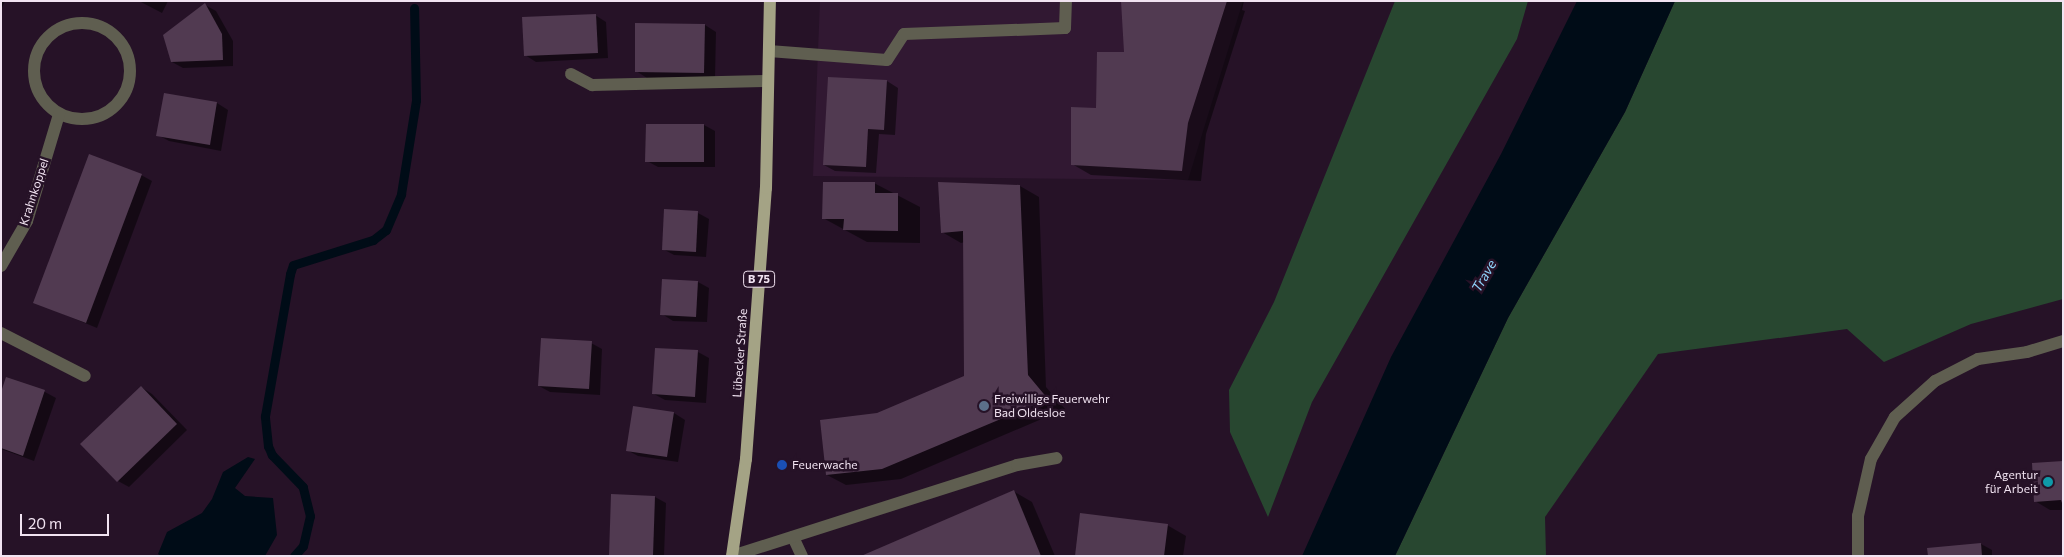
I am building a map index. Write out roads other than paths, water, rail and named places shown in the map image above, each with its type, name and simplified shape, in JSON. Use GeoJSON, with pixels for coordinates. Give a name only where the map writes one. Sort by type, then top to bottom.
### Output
{"type":"FeatureCollection","features":[{"type":"Feature","properties":{"kind":"main road","name":"Lübecker Straße"},"geometry":{"type":"LineString","coordinates":[[732,556],[745,465],[766,188],[770,1]]}},
{"type":"Feature","properties":{"kind":"street"},"geometry":{"type":"LineString","coordinates":[[768,51],[887,60],[904,34],[1066,28],[1066,1]]}},
{"type":"Feature","properties":{"kind":"street"},"geometry":{"type":"LineString","coordinates":[[87,22],[110,31],[124,45],[130,61],[130,79],[122,99],[112,110],[102,116],[77,120],[59,114],[46,104],[36,87],[34,62],[40,47],[54,31],[69,24],[87,22]]}},
{"type":"Feature","properties":{"kind":"street"},"geometry":{"type":"LineString","coordinates":[[572,74],[592,85],[768,81]]}},
{"type":"Feature","properties":{"kind":"street","name":"Krahnkoppel"},"geometry":{"type":"LineString","coordinates":[[1,266],[27,221],[59,114]]}},
{"type":"Feature","properties":{"kind":"street"},"geometry":{"type":"LineString","coordinates":[[1,333],[85,376]]}},
{"type":"Feature","properties":{"kind":"street"},"geometry":{"type":"LineString","coordinates":[[1858,556],[1858,516],[1871,459],[1895,417],[1935,381],[1978,359],[2027,352],[2063,341]]}},
{"type":"Feature","properties":{"kind":"street"},"geometry":{"type":"LineString","coordinates":[[732,556],[1017,465],[1056,458]]}},
{"type":"Feature","properties":{"kind":"street"},"geometry":{"type":"LineString","coordinates":[[793,537],[802,556]]}},
{"type":"Feature","properties":{"kind":"water","name":"Trave"},"geometry":{"type":"Polygon","coordinates":[[[1577,1],[1675,1],[1625,112],[1508,318],[1395,556],[1302,556],[1391,357],[1501,154],[1577,1]]]}},
{"type":"Feature","properties":{"kind":"water"},"geometry":{"type":"Polygon","coordinates":[[[248,457],[255,459],[235,488],[245,496],[273,498],[277,535],[265,556],[161,556],[158,554],[167,532],[202,513],[212,499],[223,472],[248,457]]]}},
{"type":"Feature","properties":{"kind":"waterway"},"geometry":{"type":"LineString","coordinates":[[294,556],[303,546],[310,516],[303,487],[272,455],[268,446],[265,416],[290,274],[293,265],[373,240],[386,230],[401,194],[416,100],[414,8]]}},
{"type":"Feature","properties":{"kind":"place","name":"Freiwillige Feuerwehr Bad Oldesloe"},"geometry":{"type":"Point","coordinates":[984,406]}},
{"type":"Feature","properties":{"kind":"place","name":"Feuerwache"},"geometry":{"type":"Point","coordinates":[782,465]}},
{"type":"Feature","properties":{"kind":"place","name":"Agentur für Arbeit"},"geometry":{"type":"Point","coordinates":[2048,482]}}]}
